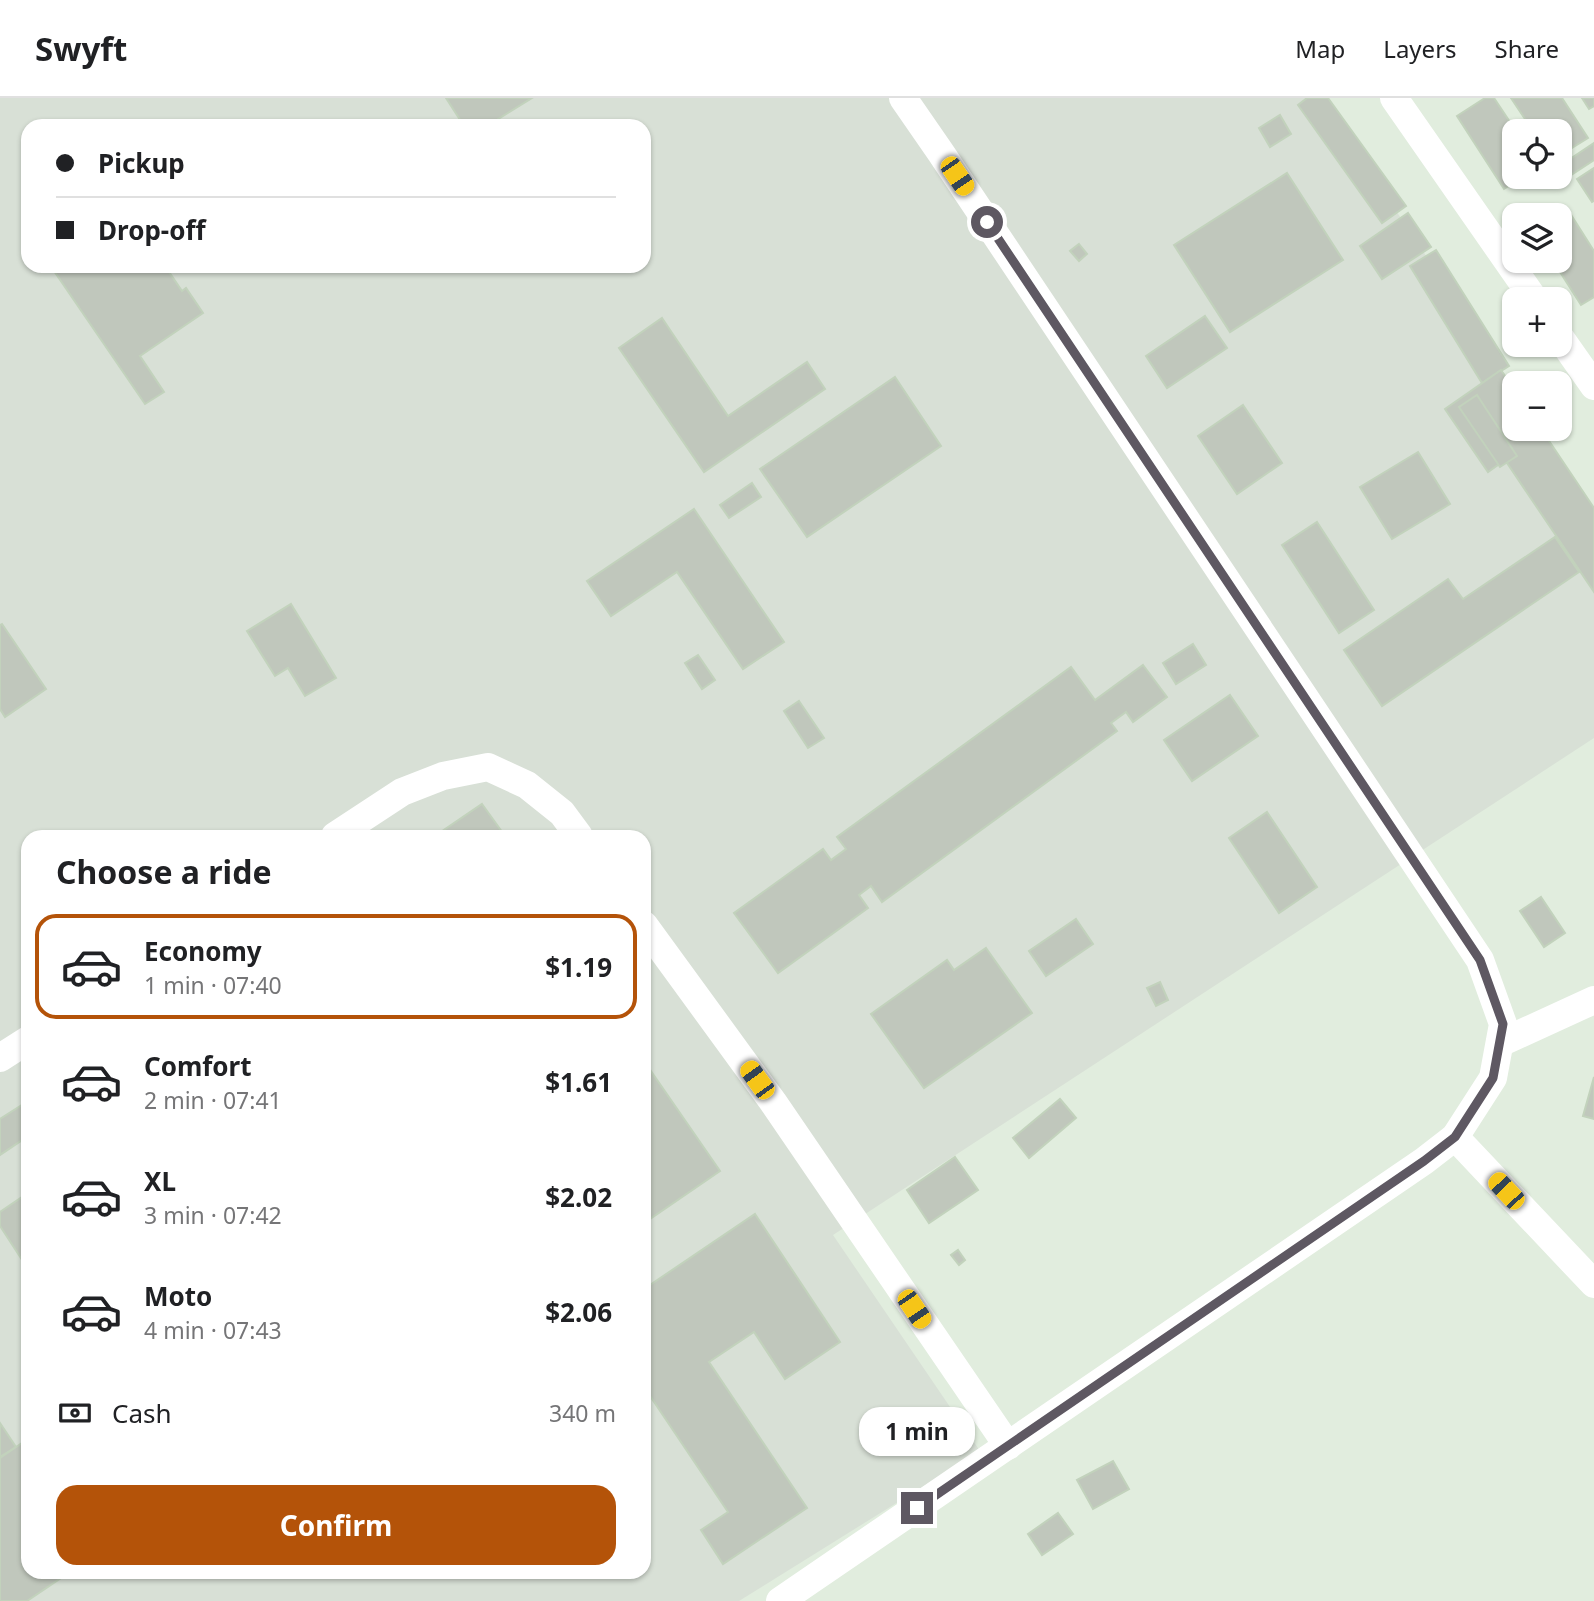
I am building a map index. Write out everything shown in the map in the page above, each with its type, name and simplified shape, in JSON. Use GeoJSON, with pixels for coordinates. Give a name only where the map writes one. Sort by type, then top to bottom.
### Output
{"type":"FeatureCollection","features":[{"type":"Feature","properties":{"kind":"street"},"geometry":{"type":"LineString","coordinates":[[780,1601],[1424,1161],[1455,1137],[1493,1078],[1503,1024],[1480,960],[903,98]]}},
{"type":"Feature","properties":{"kind":"street"},"geometry":{"type":"LineString","coordinates":[[1394,98],[1526,287]]}},
{"type":"Feature","properties":{"kind":"street"},"geometry":{"type":"LineString","coordinates":[[1572,352],[1590,374]]}},
{"type":"Feature","properties":{"kind":"street"},"geometry":{"type":"LineString","coordinates":[[344,830],[402,792],[443,776],[488,767],[527,785],[562,813],[575,830]]}},
{"type":"Feature","properties":{"kind":"street"},"geometry":{"type":"LineString","coordinates":[[651,935],[773,1102],[1008,1446]]}},
{"type":"Feature","properties":{"kind":"street"},"geometry":{"type":"LineString","coordinates":[[1500,1042],[1594,1000]]}},
{"type":"Feature","properties":{"kind":"street"},"geometry":{"type":"LineString","coordinates":[[0,1058],[21,1044]]}},
{"type":"Feature","properties":{"kind":"street"},"geometry":{"type":"LineString","coordinates":[[1455,1137],[1593,1281]]}},
{"type":"Feature","properties":{"kind":"shaded area"},"geometry":{"type":"Polygon","coordinates":[[[0,98],[1321,98],[1503,371],[1502,441],[1549,441],[1594,508],[1594,738],[833,1235],[980,1451],[739,1601],[0,1601],[0,98]]]}},
{"type":"Feature","properties":{"kind":"building"},"geometry":{"type":"Polygon","coordinates":[[[446,98],[532,98],[498,119],[460,119],[446,98]]]}},
{"type":"Feature","properties":{"kind":"building"},"geometry":{"type":"Polygon","coordinates":[[[1307,98],[1328,98],[1406,206],[1382,223],[1298,105],[1307,98]]]}},
{"type":"Feature","properties":{"kind":"building"},"geometry":{"type":"Polygon","coordinates":[[[1485,98],[1494,98],[1508,119],[1502,119],[1502,186],[1457,116],[1485,98]]]}},
{"type":"Feature","properties":{"kind":"building"},"geometry":{"type":"Polygon","coordinates":[[[1511,98],[1562,98],[1588,138],[1572,148],[1572,119],[1525,119],[1511,98]]]}},
{"type":"Feature","properties":{"kind":"building"},"geometry":{"type":"Polygon","coordinates":[[[1582,98],[1594,98],[1594,106],[1589,109],[1582,98]]]}},
{"type":"Feature","properties":{"kind":"building"},"geometry":{"type":"Polygon","coordinates":[[[1280,115],[1291,134],[1270,147],[1259,128],[1280,115]]]}},
{"type":"Feature","properties":{"kind":"building"},"geometry":{"type":"Polygon","coordinates":[[[1594,143],[1594,160],[1572,174],[1572,158],[1594,143]]]}},
{"type":"Feature","properties":{"kind":"building"},"geometry":{"type":"Polygon","coordinates":[[[1594,168],[1594,201],[1592,202],[1577,179],[1594,168]]]}},
{"type":"Feature","properties":{"kind":"building"},"geometry":{"type":"Polygon","coordinates":[[[1287,173],[1343,260],[1230,332],[1174,245],[1287,173]]]}},
{"type":"Feature","properties":{"kind":"building"},"geometry":{"type":"Polygon","coordinates":[[[1408,213],[1431,247],[1382,279],[1360,246],[1408,213]]]}},
{"type":"Feature","properties":{"kind":"building"},"geometry":{"type":"Polygon","coordinates":[[[1572,216],[1594,251],[1594,297],[1581,305],[1561,273],[1572,273],[1572,216]]]}},
{"type":"Feature","properties":{"kind":"building"},"geometry":{"type":"Polygon","coordinates":[[[1079,244],[1087,254],[1079,261],[1070,251],[1079,244]]]}},
{"type":"Feature","properties":{"kind":"building"},"geometry":{"type":"Polygon","coordinates":[[[1436,250],[1509,366],[1482,383],[1410,266],[1436,250]]]}},
{"type":"Feature","properties":{"kind":"building"},"geometry":{"type":"Polygon","coordinates":[[[55,273],[170,273],[182,291],[186,288],[203,313],[140,356],[164,392],[145,404],[55,273]]]}},
{"type":"Feature","properties":{"kind":"building"},"geometry":{"type":"Polygon","coordinates":[[[1205,316],[1227,348],[1167,388],[1146,356],[1205,316]]]}},
{"type":"Feature","properties":{"kind":"building"},"geometry":{"type":"Polygon","coordinates":[[[662,318],[728,416],[807,362],[825,389],[704,472],[619,348],[662,318]]]}},
{"type":"Feature","properties":{"kind":"building"},"geometry":{"type":"Polygon","coordinates":[[[1501,370],[1502,441],[1549,441],[1594,508],[1594,592],[1505,460],[1488,472],[1445,409],[1501,370]]]}},
{"type":"Feature","properties":{"kind":"building"},"geometry":{"type":"Polygon","coordinates":[[[895,377],[941,446],[807,537],[760,469],[895,377]]]}},
{"type":"Feature","properties":{"kind":"building"},"geometry":{"type":"Polygon","coordinates":[[[1477,395],[1502,433],[1502,441],[1507,441],[1517,456],[1500,467],[1459,407],[1477,395]]]}},
{"type":"Feature","properties":{"kind":"building"},"geometry":{"type":"Polygon","coordinates":[[[1243,405],[1282,463],[1237,494],[1198,436],[1243,405]]]}},
{"type":"Feature","properties":{"kind":"building"},"geometry":{"type":"Polygon","coordinates":[[[1418,452],[1450,504],[1392,539],[1360,487],[1418,452]]]}},
{"type":"Feature","properties":{"kind":"building"},"geometry":{"type":"Polygon","coordinates":[[[752,483],[761,497],[729,518],[720,505],[752,483]]]}},
{"type":"Feature","properties":{"kind":"building"},"geometry":{"type":"Polygon","coordinates":[[[694,509],[784,642],[743,669],[677,572],[611,616],[587,581],[694,509]]]}},
{"type":"Feature","properties":{"kind":"building"},"geometry":{"type":"Polygon","coordinates":[[[1317,522],[1374,610],[1339,633],[1282,545],[1317,522]]]}},
{"type":"Feature","properties":{"kind":"building"},"geometry":{"type":"Polygon","coordinates":[[[1555,537],[1579,572],[1382,706],[1344,650],[1448,579],[1463,599],[1555,537]]]}},
{"type":"Feature","properties":{"kind":"building"},"geometry":{"type":"Polygon","coordinates":[[[291,604],[336,678],[305,696],[288,668],[275,676],[247,631],[291,604]]]}},
{"type":"Feature","properties":{"kind":"building"},"geometry":{"type":"Polygon","coordinates":[[[2,624],[46,689],[5,717],[0,709],[2,624]]]}},
{"type":"Feature","properties":{"kind":"building"},"geometry":{"type":"Polygon","coordinates":[[[1193,644],[1206,665],[1176,684],[1163,663],[1193,644]]]}},
{"type":"Feature","properties":{"kind":"building"},"geometry":{"type":"Polygon","coordinates":[[[698,655],[715,680],[702,689],[685,663],[698,655]]]}},
{"type":"Feature","properties":{"kind":"building"},"geometry":{"type":"Polygon","coordinates":[[[1143,665],[1167,697],[1133,722],[1126,712],[1111,723],[1117,731],[882,902],[871,886],[859,895],[868,908],[778,973],[734,913],[823,849],[831,860],[846,849],[837,837],[1071,667],[1095,700],[1143,665]]]}},
{"type":"Feature","properties":{"kind":"building"},"geometry":{"type":"Polygon","coordinates":[[[1230,695],[1258,736],[1192,781],[1164,740],[1230,695]]]}},
{"type":"Feature","properties":{"kind":"building"},"geometry":{"type":"Polygon","coordinates":[[[799,701],[824,738],[808,748],[784,711],[799,701]]]}},
{"type":"Feature","properties":{"kind":"building"},"geometry":{"type":"Polygon","coordinates":[[[482,804],[501,830],[444,830],[482,804]]]}},
{"type":"Feature","properties":{"kind":"building"},"geometry":{"type":"Polygon","coordinates":[[[1267,812],[1317,887],[1279,913],[1229,838],[1267,812]]]}},
{"type":"Feature","properties":{"kind":"building"},"geometry":{"type":"Polygon","coordinates":[[[1541,897],[1565,933],[1544,947],[1520,911],[1541,897]]]}},
{"type":"Feature","properties":{"kind":"building"},"geometry":{"type":"Polygon","coordinates":[[[1076,919],[1093,944],[1046,976],[1029,951],[1076,919]]]}},
{"type":"Feature","properties":{"kind":"building"},"geometry":{"type":"Polygon","coordinates":[[[986,948],[1032,1013],[924,1088],[871,1014],[947,960],[954,970],[986,948]]]}},
{"type":"Feature","properties":{"kind":"building"},"geometry":{"type":"Polygon","coordinates":[[[1160,982],[1168,1000],[1156,1006],[1147,988],[1160,982]]]}},
{"type":"Feature","properties":{"kind":"building"},"geometry":{"type":"Polygon","coordinates":[[[651,1071],[720,1171],[651,1218],[651,1071]]]}},
{"type":"Feature","properties":{"kind":"building"},"geometry":{"type":"Polygon","coordinates":[[[1594,1077],[1594,1119],[1583,1116],[1594,1077]]]}},
{"type":"Feature","properties":{"kind":"building"},"geometry":{"type":"Polygon","coordinates":[[[1060,1099],[1076,1118],[1029,1158],[1013,1138],[1060,1099]]]}},
{"type":"Feature","properties":{"kind":"building"},"geometry":{"type":"Polygon","coordinates":[[[21,1106],[21,1141],[0,1155],[0,1119],[21,1106]]]}},
{"type":"Feature","properties":{"kind":"building"},"geometry":{"type":"Polygon","coordinates":[[[955,1157],[978,1190],[929,1223],[907,1190],[955,1157]]]}},
{"type":"Feature","properties":{"kind":"building"},"geometry":{"type":"Polygon","coordinates":[[[21,1198],[21,1258],[0,1226],[0,1212],[21,1198]]]}},
{"type":"Feature","properties":{"kind":"building"},"geometry":{"type":"Polygon","coordinates":[[[755,1214],[840,1342],[785,1379],[754,1332],[709,1362],[807,1508],[723,1564],[701,1530],[728,1512],[651,1397],[651,1284],[755,1214]]]}},
{"type":"Feature","properties":{"kind":"building"},"geometry":{"type":"Polygon","coordinates":[[[958,1250],[965,1260],[959,1265],[951,1255],[958,1250]]]}},
{"type":"Feature","properties":{"kind":"building"},"geometry":{"type":"Polygon","coordinates":[[[0,1423],[16,1447],[0,1457],[0,1423]]]}},
{"type":"Feature","properties":{"kind":"building"},"geometry":{"type":"Polygon","coordinates":[[[21,1444],[21,1579],[60,1579],[27,1601],[0,1601],[0,1458],[21,1444]]]}},
{"type":"Feature","properties":{"kind":"building"},"geometry":{"type":"Polygon","coordinates":[[[1113,1461],[1129,1489],[1093,1509],[1077,1480],[1113,1461]]]}},
{"type":"Feature","properties":{"kind":"building"},"geometry":{"type":"Polygon","coordinates":[[[1058,1513],[1073,1534],[1042,1555],[1028,1534],[1058,1513]]]}},
{"type":"Feature","properties":{"kind":"route"},"geometry":{"type":"LineString","coordinates":[[917,1508],[1424,1161],[1455,1137],[1493,1078],[1503,1024],[1480,960],[987,222]]}}]}
